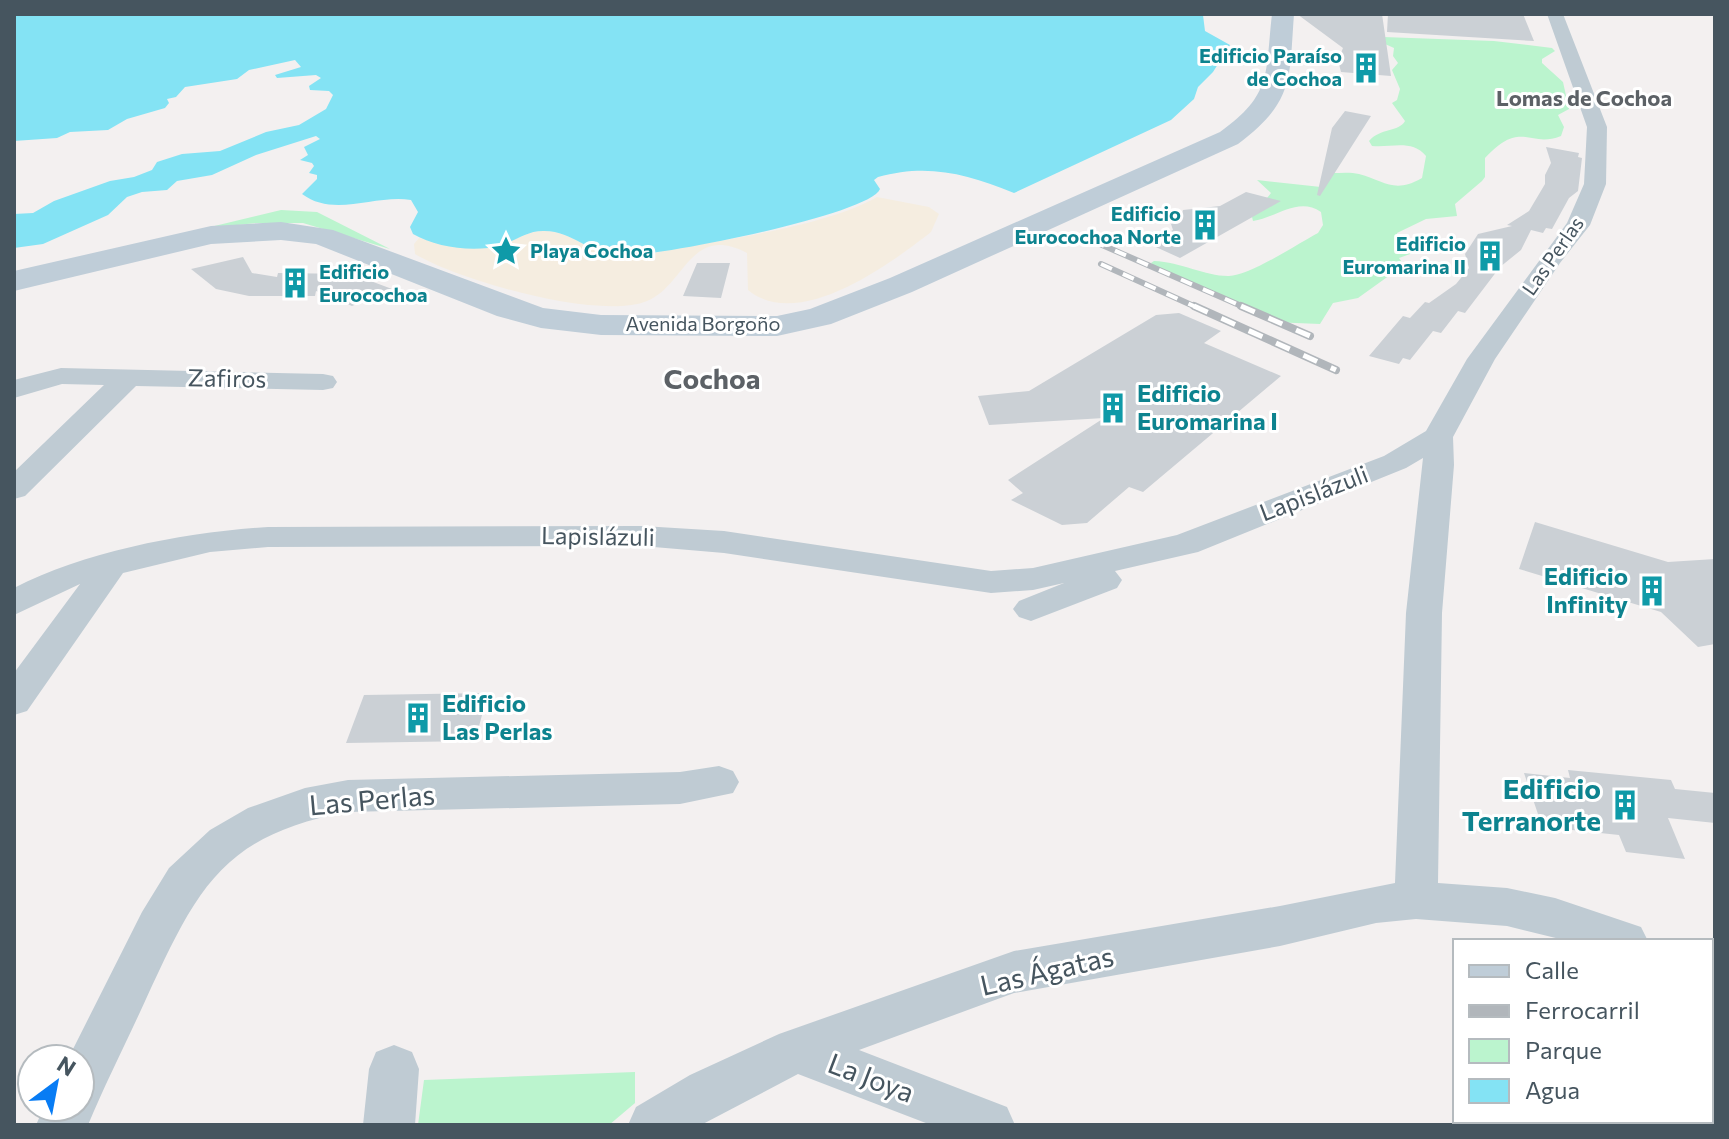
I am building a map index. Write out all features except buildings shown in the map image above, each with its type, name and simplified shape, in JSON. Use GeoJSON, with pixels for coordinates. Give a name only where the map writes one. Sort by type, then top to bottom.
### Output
{"type":"FeatureCollection","features":[{"type":"Feature","properties":{"kind":"main road","name":"Avenida Borgoño"},"geometry":{"type":"LineString","coordinates":[[14,281],[211,235],[281,231],[322,236],[509,309],[559,321],[754,328],[800,322],[901,285],[1229,138],[1255,119],[1276,90],[1283,14]]}},
{"type":"Feature","properties":{"kind":"street","name":"Las Perlas"},"geometry":{"type":"LineString","coordinates":[[1438,437],[1481,359],[1551,258],[1578,225],[1595,184],[1597,127],[1555,14]]}},
{"type":"Feature","properties":{"kind":"street","name":"Zafiros"},"geometry":{"type":"LineString","coordinates":[[14,389],[61,376],[323,382]]}},
{"type":"Feature","properties":{"kind":"street"},"geometry":{"type":"LineString","coordinates":[[14,489],[130,376]]}},
{"type":"Feature","properties":{"kind":"street","name":"Lapislázuli"},"geometry":{"type":"LineString","coordinates":[[1031,609],[1395,462],[1438,437]]}},
{"type":"Feature","properties":{"kind":"street"},"geometry":{"type":"LineString","coordinates":[[1416,900],[1424,613],[1439,465],[1438,437]]}},
{"type":"Feature","properties":{"kind":"street","name":"Lapislázuli"},"geometry":{"type":"LineString","coordinates":[[14,603],[63,577],[210,541],[268,537],[642,536],[724,542],[991,582],[1033,579],[1186,544]]}},
{"type":"Feature","properties":{"kind":"street"},"geometry":{"type":"LineString","coordinates":[[14,701],[111,566]]}},
{"type":"Feature","properties":{"kind":"street","name":"Las Perlas"},"geometry":{"type":"LineString","coordinates":[[96,1054],[162,918],[191,872],[241,832],[269,817],[306,804],[348,796],[680,788],[719,782]]}},
{"type":"Feature","properties":{"kind":"street","name":"Las Ágatas"},"geometry":{"type":"LineString","coordinates":[[654,1125],[708,1092],[796,1050],[1014,972],[1280,926],[1376,904],[1416,900],[1507,907],[1555,917],[1619,939]]}},
{"type":"Feature","properties":{"kind":"street","name":"La Joya"},"geometry":{"type":"LineString","coordinates":[[796,1050],[989,1125]]}},
{"type":"Feature","properties":{"kind":"street"},"geometry":{"type":"LineString","coordinates":[[389,1125],[394,1069]]}},
{"type":"Feature","properties":{"kind":"green space"},"geometry":{"type":"Polygon","coordinates":[[[1383,37],[1494,41],[1552,48],[1555,51],[1542,59],[1542,63],[1563,82],[1569,109],[1558,115],[1564,127],[1561,136],[1550,139],[1517,137],[1498,146],[1485,158],[1485,177],[1455,204],[1457,216],[1426,219],[1397,233],[1398,240],[1413,253],[1399,258],[1404,265],[1358,298],[1333,303],[1320,324],[1271,322],[1151,263],[1164,262],[1219,275],[1237,275],[1260,266],[1318,233],[1323,225],[1321,212],[1304,206],[1253,221],[1252,217],[1271,193],[1257,180],[1321,187],[1332,173],[1356,173],[1397,186],[1422,178],[1426,156],[1420,151],[1408,146],[1372,146],[1369,141],[1405,121],[1392,103],[1397,100],[1400,89],[1392,70],[1398,63],[1393,56],[1394,48],[1376,40],[1383,37]]]}},
{"type":"Feature","properties":{"kind":"green space"},"geometry":{"type":"Polygon","coordinates":[[[281,210],[317,212],[390,249],[303,223],[257,223],[202,229],[281,210]]]}},
{"type":"Feature","properties":{"kind":"green space"},"geometry":{"type":"Polygon","coordinates":[[[635,1072],[635,1103],[609,1125],[418,1125],[424,1080],[635,1072]]]}},
{"type":"Feature","properties":{"kind":"sand","name":"Playa Cochoa"},"geometry":{"type":"Polygon","coordinates":[[[877,197],[929,207],[939,214],[931,232],[843,289],[818,299],[792,303],[769,301],[748,290],[747,253],[728,246],[713,246],[700,251],[660,293],[647,301],[625,306],[597,306],[529,295],[463,275],[415,254],[414,244],[419,238],[482,248],[543,231],[563,234],[606,254],[641,255],[809,222],[858,207],[877,197]]]}},
{"type":"Feature","properties":{"kind":"water"},"geometry":{"type":"Polygon","coordinates":[[[14,14],[1194,14],[1203,15],[1205,31],[1230,45],[1213,72],[1198,87],[1194,99],[1171,120],[1014,193],[963,176],[914,171],[878,177],[874,180],[880,189],[867,199],[839,211],[713,243],[617,256],[598,251],[563,234],[543,231],[492,247],[457,248],[433,243],[413,234],[410,227],[418,212],[411,200],[341,205],[314,201],[302,194],[317,179],[317,175],[309,173],[314,166],[312,163],[300,160],[308,155],[304,147],[320,139],[316,136],[256,155],[212,175],[177,181],[167,190],[127,197],[108,215],[43,244],[14,248],[14,214],[33,213],[54,201],[110,181],[134,177],[152,170],[157,162],[182,154],[220,151],[266,132],[299,125],[326,109],[333,95],[329,91],[310,90],[309,86],[321,78],[316,75],[277,78],[275,75],[301,67],[295,60],[249,70],[237,79],[185,87],[176,97],[167,99],[169,103],[165,108],[127,119],[108,130],[70,132],[57,138],[14,141],[14,14]]]}},
{"type":"Feature","properties":{"kind":"railway"},"geometry":{"type":"LineString","coordinates":[[1093,241],[1246,308]]}},
{"type":"Feature","properties":{"kind":"railway"},"geometry":{"type":"LineString","coordinates":[[1101,264],[1198,308]]}},
{"type":"Feature","properties":{"kind":"railway"},"geometry":{"type":"LineString","coordinates":[[1194,306],[1336,370]]}},
{"type":"Feature","properties":{"kind":"railway"},"geometry":{"type":"LineString","coordinates":[[1241,306],[1310,336]]}},
{"type":"Feature","properties":{"kind":"place","name":"Edificio Paraíso de Cochoa"},"geometry":{"type":"Point","coordinates":[1366,68]}},
{"type":"Feature","properties":{"kind":"place","name":"Edificio Eurocochoa Norte"},"geometry":{"type":"Point","coordinates":[1205,225]}},
{"type":"Feature","properties":{"kind":"place","name":"Playa Cochoa"},"geometry":{"type":"Point","coordinates":[506,251]}},
{"type":"Feature","properties":{"kind":"place","name":"Edificio Euromarina II"},"geometry":{"type":"Point","coordinates":[1490,256]}},
{"type":"Feature","properties":{"kind":"place","name":"Edificio Eurocochoa"},"geometry":{"type":"Point","coordinates":[295,283]}},
{"type":"Feature","properties":{"kind":"place","name":"Edificio Euromarina I"},"geometry":{"type":"Point","coordinates":[1113,408]}},
{"type":"Feature","properties":{"kind":"place","name":"Edificio Infinity"},"geometry":{"type":"Point","coordinates":[1652,591]}},
{"type":"Feature","properties":{"kind":"place","name":"Edificio Las Perlas"},"geometry":{"type":"Point","coordinates":[418,718]}},
{"type":"Feature","properties":{"kind":"place","name":"Edificio Terranorte"},"geometry":{"type":"Point","coordinates":[1625,805]}},
{"type":"Feature","properties":{"kind":"district","name":"Lomas de Cochoa"},"geometry":{"type":"Point","coordinates":[1584,98]}},
{"type":"Feature","properties":{"kind":"district","name":"Cochoa"},"geometry":{"type":"Point","coordinates":[712,379]}}]}
